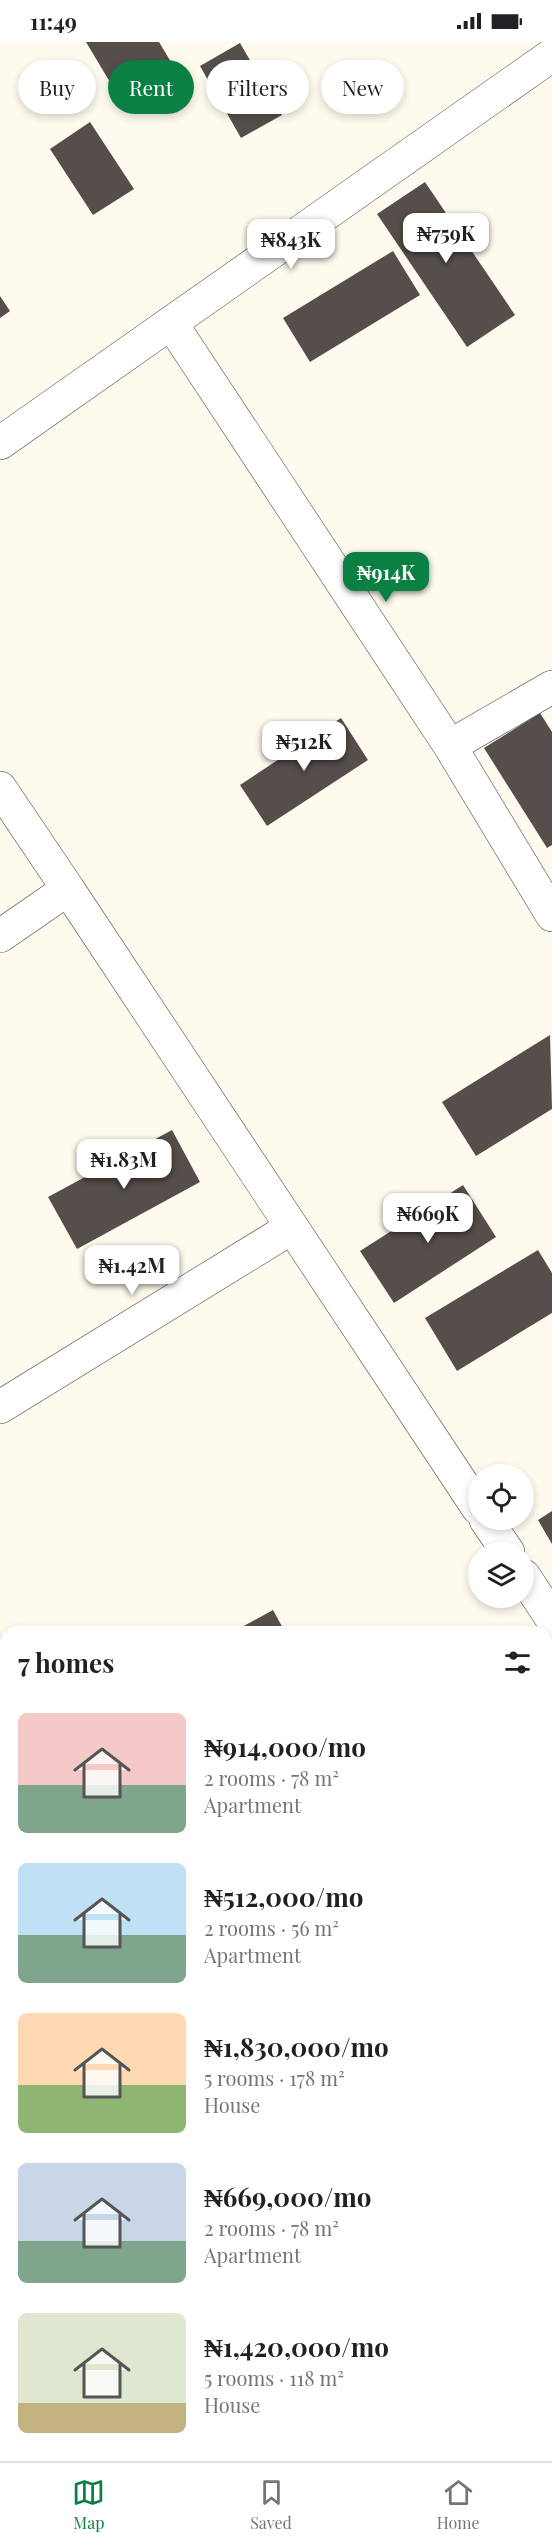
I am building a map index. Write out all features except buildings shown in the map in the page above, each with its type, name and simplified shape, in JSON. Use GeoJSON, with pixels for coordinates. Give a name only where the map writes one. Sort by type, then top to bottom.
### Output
{"type":"FeatureCollection","features":[{"type":"Feature","properties":{"kind":"street"},"geometry":{"type":"LineString","coordinates":[[0,443],[552,55]]}},
{"type":"Feature","properties":{"kind":"street"},"geometry":{"type":"LineString","coordinates":[[171,323],[450,746],[552,915]]}},
{"type":"Feature","properties":{"kind":"street"},"geometry":{"type":"LineString","coordinates":[[450,746],[552,687]]}},
{"type":"Feature","properties":{"kind":"street"},"geometry":{"type":"LineString","coordinates":[[0,788],[69,888],[291,1228],[468,1493]]}},
{"type":"Feature","properties":{"kind":"street"},"geometry":{"type":"LineString","coordinates":[[0,936],[69,888]]}},
{"type":"Feature","properties":{"kind":"street"},"geometry":{"type":"LineString","coordinates":[[0,1407],[291,1228]]}},
{"type":"Feature","properties":{"kind":"street"},"geometry":{"type":"LineString","coordinates":[[534,1591],[552,1618]]}}]}
